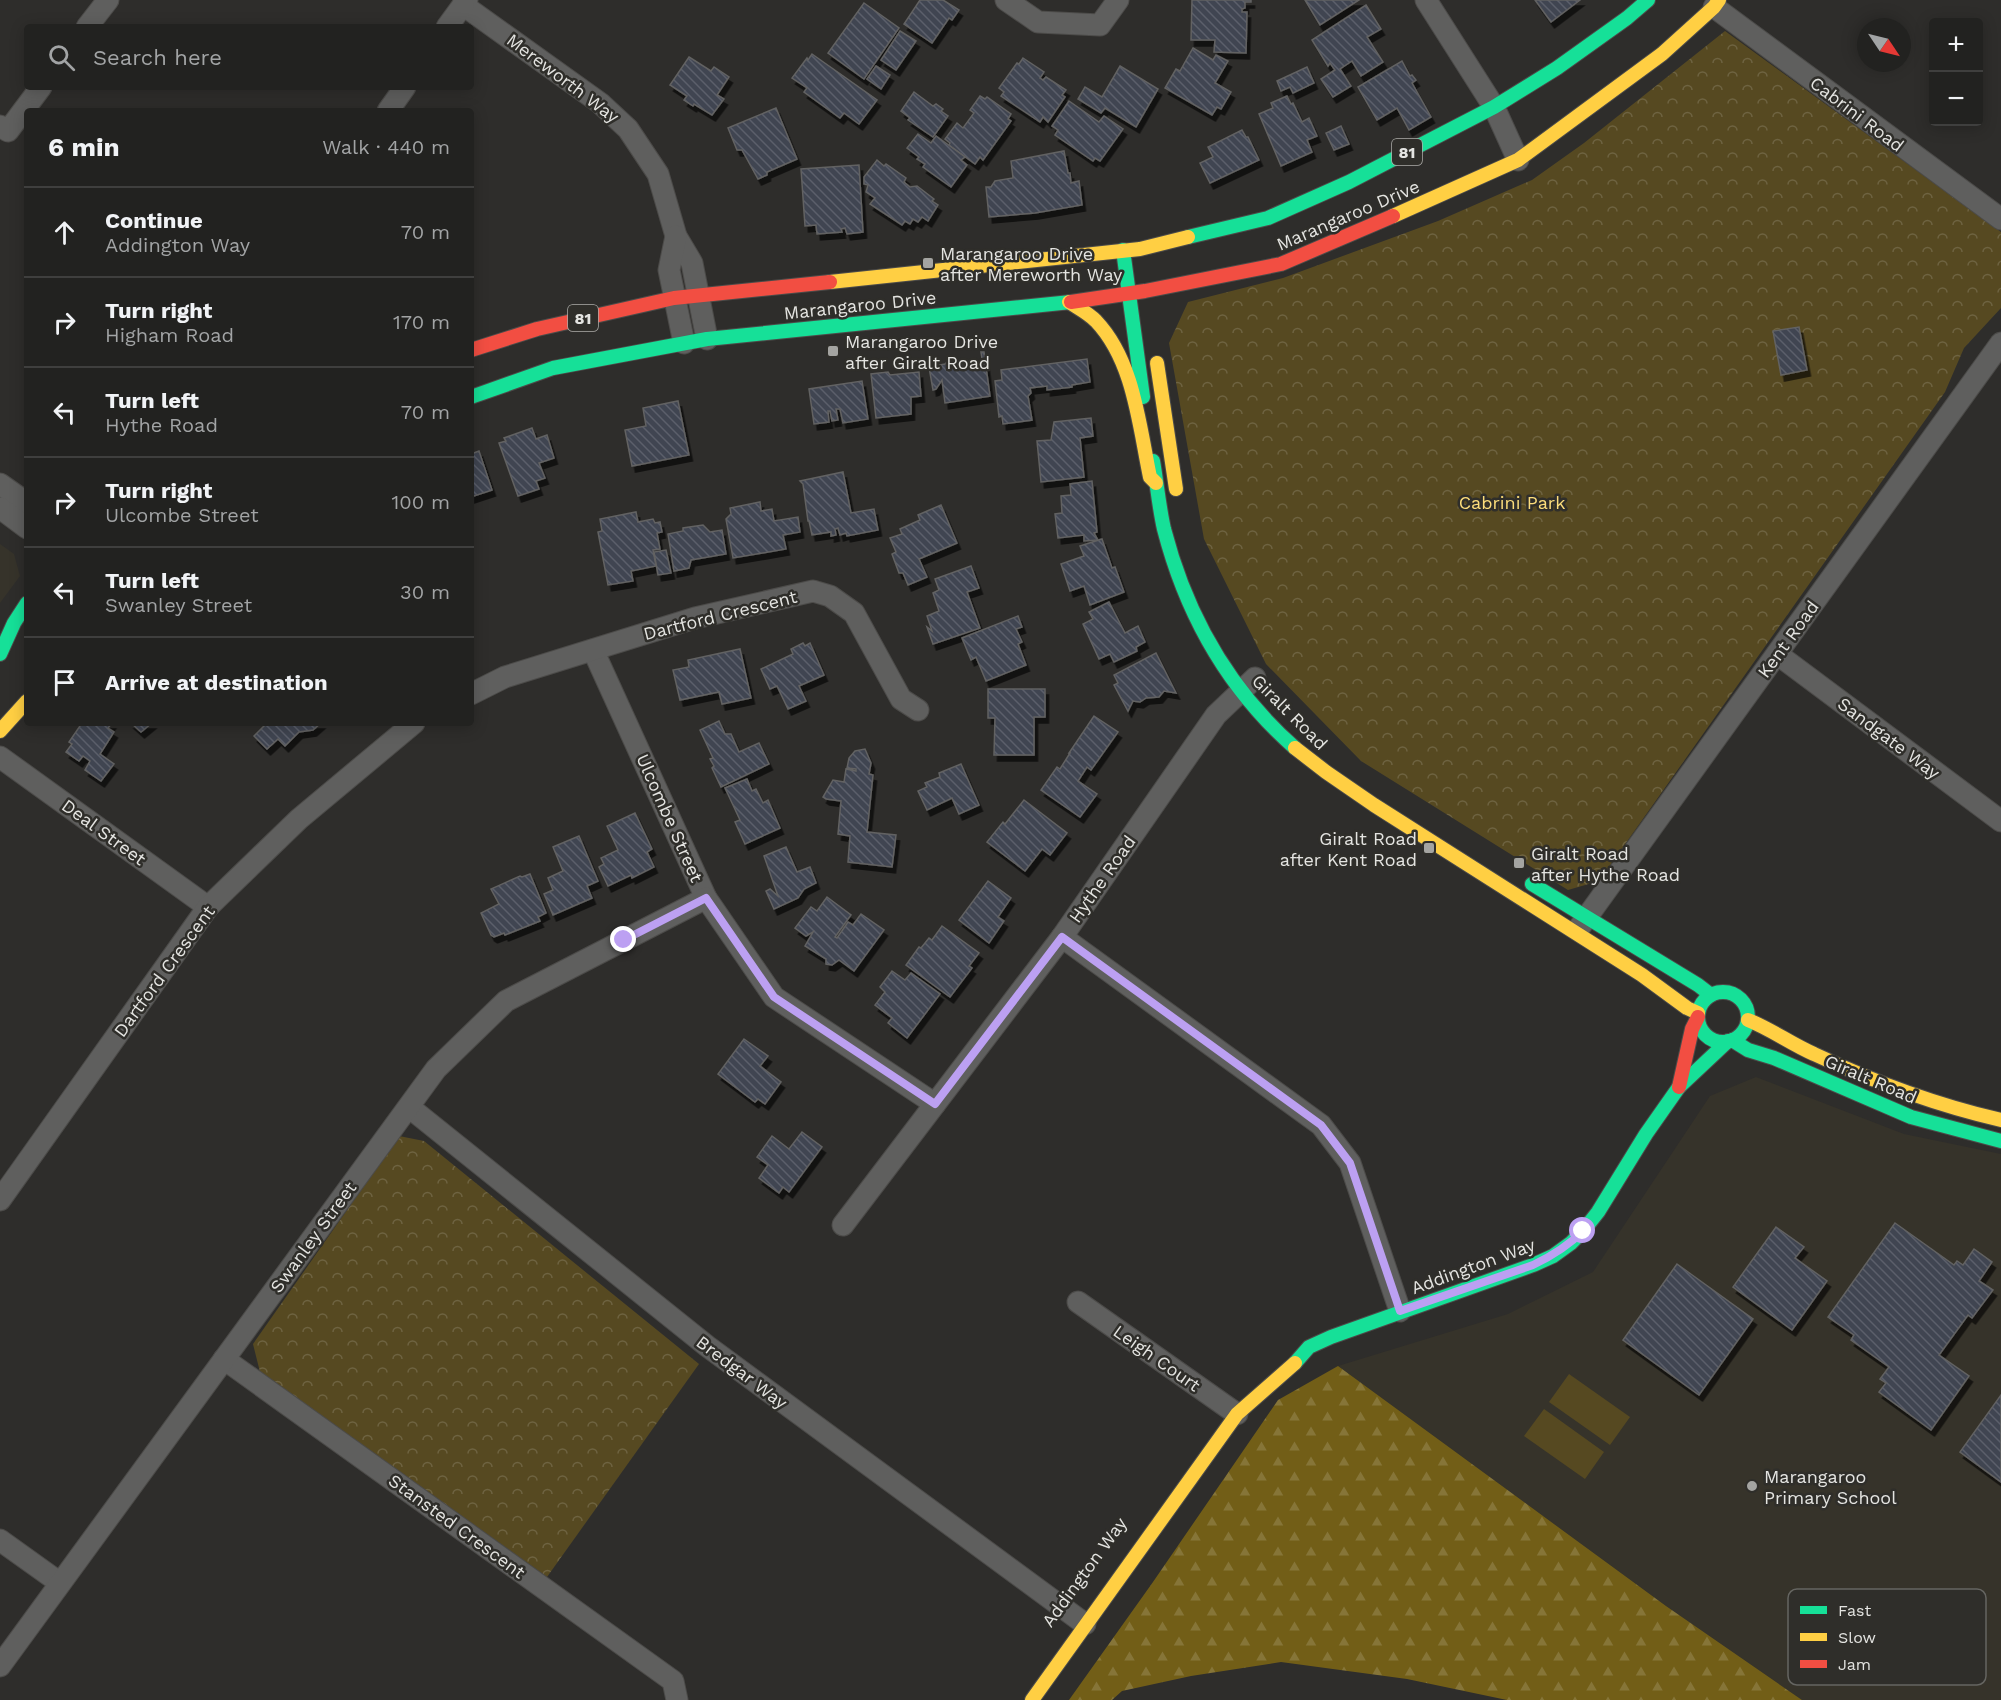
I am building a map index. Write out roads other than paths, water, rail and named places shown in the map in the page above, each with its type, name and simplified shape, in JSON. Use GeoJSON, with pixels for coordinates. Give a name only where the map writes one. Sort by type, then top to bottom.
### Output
{"type":"FeatureCollection","features":[{"type":"Feature","properties":{"kind":"street"},"geometry":{"type":"LineString","coordinates":[[89,24],[108,0]]}},
{"type":"Feature","properties":{"kind":"street"},"geometry":{"type":"LineString","coordinates":[[1006,0],[1038,22],[1100,25],[1118,0]]}},
{"type":"Feature","properties":{"kind":"street"},"geometry":{"type":"LineString","coordinates":[[1426,0],[1494,107],[1518,160]]}},
{"type":"Feature","properties":{"kind":"street","name":"Marangaroo Drive"},"geometry":{"type":"LineString","coordinates":[[474,349],[537,329],[698,294],[1123,250],[1141,254],[1268,218],[1349,182],[1494,107],[1557,68],[1627,18],[1648,0]]}},
{"type":"Feature","properties":{"kind":"street"},"geometry":{"type":"LineString","coordinates":[[449,24],[465,2]]}},
{"type":"Feature","properties":{"kind":"street","name":"Mereworth Way"},"geometry":{"type":"LineString","coordinates":[[465,2],[600,103],[628,129],[658,174],[676,236],[692,263],[707,339]]}},
{"type":"Feature","properties":{"kind":"street","name":"Marangaroo Drive"},"geometry":{"type":"LineString","coordinates":[[474,396],[553,368],[707,339],[1069,302],[1145,291],[1281,264],[1461,187],[1518,160],[1653,61],[1716,4]]}},
{"type":"Feature","properties":{"kind":"street","name":"Cabrini Road"},"geometry":{"type":"LineString","coordinates":[[1716,4],[2001,219]]}},
{"type":"Feature","properties":{"kind":"street"},"geometry":{"type":"LineString","coordinates":[[26,108],[40,90]]}},
{"type":"Feature","properties":{"kind":"street"},"geometry":{"type":"LineString","coordinates":[[389,108],[403,90]]}},
{"type":"Feature","properties":{"kind":"street"},"geometry":{"type":"LineString","coordinates":[[0,126],[8,131],[24,110]]}},
{"type":"Feature","properties":{"kind":"street","name":"Mereworth Way"},"geometry":{"type":"LineString","coordinates":[[676,236],[669,270],[684,343]]}},
{"type":"Feature","properties":{"kind":"street","name":"Giralt Road"},"geometry":{"type":"LineString","coordinates":[[1123,250],[1164,530],[1176,568],[1218,657],[1252,682],[1276,730],[1343,786],[1581,925],[1698,985],[1711,995]]}},
{"type":"Feature","properties":{"kind":"street"},"geometry":{"type":"LineString","coordinates":[[1069,302],[1095,320],[1120,356],[1127,375],[1150,477],[1156,483]]}},
{"type":"Feature","properties":{"kind":"street","name":"Kent Road"},"geometry":{"type":"LineString","coordinates":[[1581,925],[2001,343]]}},
{"type":"Feature","properties":{"kind":"street"},"geometry":{"type":"LineString","coordinates":[[1155,354],[1178,500]]}},
{"type":"Feature","properties":{"kind":"street"},"geometry":{"type":"LineString","coordinates":[[0,484],[24,501]]}},
{"type":"Feature","properties":{"kind":"street"},"geometry":{"type":"LineString","coordinates":[[0,508],[24,526]]}},
{"type":"Feature","properties":{"kind":"street","name":"Dartford Crescent"},"geometry":{"type":"LineString","coordinates":[[474,692],[505,677],[695,618],[813,591],[830,596],[854,613],[901,699],[918,710]]}},
{"type":"Feature","properties":{"kind":"street"},"geometry":{"type":"LineString","coordinates":[[0,654],[14,623],[24,608]]}},
{"type":"Feature","properties":{"kind":"street"},"geometry":{"type":"LineString","coordinates":[[0,665],[21,641]]}},
{"type":"Feature","properties":{"kind":"street","name":"Ulcombe Street"},"geometry":{"type":"LineString","coordinates":[[593,650],[706,898],[774,997],[935,1104]]}},
{"type":"Feature","properties":{"kind":"street","name":"Sandgate Way"},"geometry":{"type":"LineString","coordinates":[[1777,654],[1999,816]]}},
{"type":"Feature","properties":{"kind":"street","name":"Hythe Road"},"geometry":{"type":"LineString","coordinates":[[843,1225],[1062,937],[1216,715],[1252,682]]}},
{"type":"Feature","properties":{"kind":"street"},"geometry":{"type":"LineString","coordinates":[[0,731],[24,704]]}},
{"type":"Feature","properties":{"kind":"street","name":"Dartford Crescent"},"geometry":{"type":"LineString","coordinates":[[0,1200],[208,907],[299,819],[410,726]]}},
{"type":"Feature","properties":{"kind":"street","name":"Deal Street"},"geometry":{"type":"LineString","coordinates":[[0,757],[208,907]]}},
{"type":"Feature","properties":{"kind":"street","name":"Giralt Road"},"geometry":{"type":"LineString","coordinates":[[1523,878],[1642,975],[1698,1015]]}},
{"type":"Feature","properties":{"kind":"street","name":"Swanley Street"},"geometry":{"type":"LineString","coordinates":[[0,1666],[436,1069],[507,1001],[706,898]]}},
{"type":"Feature","properties":{"kind":"street"},"geometry":{"type":"LineString","coordinates":[[1062,937],[1321,1125],[1350,1163],[1400,1311]]}},
{"type":"Feature","properties":{"kind":"street"},"geometry":{"type":"LineString","coordinates":[[1722,992],[1737,996],[1744,1004],[1748,1020],[1742,1032],[1730,1040],[1719,1042],[1701,1030],[1698,1015],[1701,1004],[1711,995],[1722,992]]}},
{"type":"Feature","properties":{"kind":"street","name":"Addington Way"},"geometry":{"type":"LineString","coordinates":[[1679,1087],[1692,1029],[1698,1015]]}},
{"type":"Feature","properties":{"kind":"street","name":"Giralt Road"},"geometry":{"type":"LineString","coordinates":[[1748,1020],[1762,1025],[1811,1053],[1867,1078],[1925,1100],[1967,1113],[2001,1120]]}},
{"type":"Feature","properties":{"kind":"street","name":"Giralt Road"},"geometry":{"type":"LineString","coordinates":[[1730,1040],[1748,1050],[1783,1062],[1911,1117],[2001,1141]]}},
{"type":"Feature","properties":{"kind":"street","name":"Addington Way"},"geometry":{"type":"LineString","coordinates":[[1032,1700],[1076,1618],[1227,1408],[1268,1385],[1298,1360],[1309,1347],[1330,1337],[1554,1256],[1571,1243],[1598,1212],[1646,1134],[1679,1087],[1730,1040]]}},
{"type":"Feature","properties":{"kind":"street","name":"Bredgar Way"},"geometry":{"type":"LineString","coordinates":[[409,1107],[707,1346],[1076,1618]]}},
{"type":"Feature","properties":{"kind":"street","name":"Leigh Court"},"geometry":{"type":"LineString","coordinates":[[1078,1302],[1227,1408]]}},
{"type":"Feature","properties":{"kind":"street","name":"Addington Way"},"geometry":{"type":"LineString","coordinates":[[1292,1347],[1309,1347]]}},
{"type":"Feature","properties":{"kind":"street","name":"Stansted Crescent"},"geometry":{"type":"LineString","coordinates":[[224,1359],[673,1681],[677,1700]]}},
{"type":"Feature","properties":{"kind":"street"},"geometry":{"type":"LineString","coordinates":[[0,1540],[60,1583]]}},
{"type":"Feature","properties":{"kind":"place","name":"Marangaroo Drive after Mereworth Way"},"geometry":{"type":"Point","coordinates":[928,263]}},
{"type":"Feature","properties":{"kind":"place","name":"Marangaroo Drive after Giralt Road"},"geometry":{"type":"Point","coordinates":[833,351]}},
{"type":"Feature","properties":{"kind":"place","name":"Giralt Road after Kent Road"},"geometry":{"type":"Point","coordinates":[1429,848]}},
{"type":"Feature","properties":{"kind":"place","name":"Giralt Road after Hythe Road"},"geometry":{"type":"Point","coordinates":[1519,863]}},
{"type":"Feature","properties":{"kind":"place","name":"Marangaroo Primary School"},"geometry":{"type":"Point","coordinates":[1752,1486]}},
{"type":"Feature","properties":{"kind":"park label","name":"Cabrini Park"},"geometry":{"type":"Point","coordinates":[1512,502]}}]}
